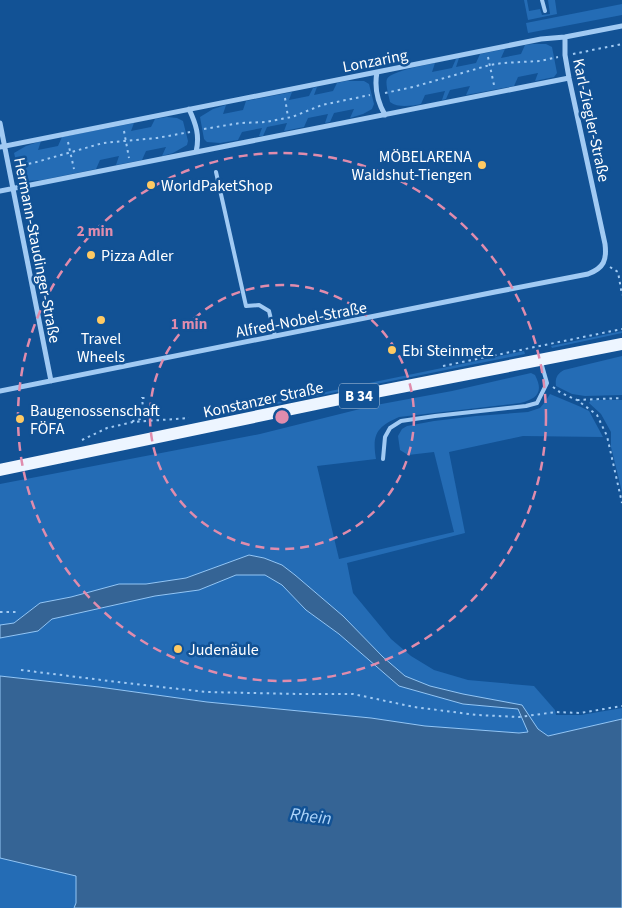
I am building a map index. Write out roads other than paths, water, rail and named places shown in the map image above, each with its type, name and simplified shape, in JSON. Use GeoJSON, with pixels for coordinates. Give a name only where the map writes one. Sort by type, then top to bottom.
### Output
{"type":"FeatureCollection","features":[{"type":"Feature","properties":{"kind":"main road","name":"Konstanzer Straße"},"geometry":{"type":"LineString","coordinates":[[0,470],[622,344]]}},
{"type":"Feature","properties":{"kind":"street","name":"Karl-Ziegler-Straße"},"geometry":{"type":"LineString","coordinates":[[603,264],[606,254],[605,244],[569,78],[565,55],[566,37],[622,26]]}},
{"type":"Feature","properties":{"kind":"street","name":"Lonzaring"},"geometry":{"type":"LineString","coordinates":[[2,146],[541,39],[566,37]]}},
{"type":"Feature","properties":{"kind":"street"},"geometry":{"type":"LineString","coordinates":[[377,72],[377,94],[385,115]]}},
{"type":"Feature","properties":{"kind":"street"},"geometry":{"type":"LineString","coordinates":[[0,191],[569,78]]}},
{"type":"Feature","properties":{"kind":"street"},"geometry":{"type":"LineString","coordinates":[[189,109],[197,130],[198,142],[196,152]]}},
{"type":"Feature","properties":{"kind":"street","name":"Hermann-Staudinger-Straße"},"geometry":{"type":"LineString","coordinates":[[0,123],[2,146],[51,381]]}},
{"type":"Feature","properties":{"kind":"street","name":"Alfred-Nobel-Straße"},"geometry":{"type":"LineString","coordinates":[[0,392],[588,274],[597,271],[603,264]]}},
{"type":"Feature","properties":{"kind":"lane"},"geometry":{"type":"LineString","coordinates":[[542,0],[545,11]]}},
{"type":"Feature","properties":{"kind":"lane"},"geometry":{"type":"LineString","coordinates":[[216,172],[246,306],[260,305],[269,311],[275,336]]}},
{"type":"Feature","properties":{"kind":"lane"},"geometry":{"type":"LineString","coordinates":[[383,459],[386,438],[390,428],[401,422],[537,404],[547,382],[541,360]]}},
{"type":"Feature","properties":{"kind":"water","name":"Rhein"},"geometry":{"type":"Polygon","coordinates":[[[249,555],[282,565],[295,575],[343,616],[383,657],[405,676],[430,686],[522,705],[538,729],[548,736],[622,719],[622,908],[74,908],[76,903],[76,876],[0,858],[0,676],[207,702],[371,718],[425,726],[519,733],[528,732],[518,709],[463,704],[399,686],[339,634],[306,610],[282,585],[265,575],[236,575],[199,590],[155,596],[52,619],[38,631],[0,638],[0,625],[14,623],[40,603],[119,584],[146,584],[186,578],[249,555]]]}},
{"type":"Feature","properties":{"kind":"place","name":"MÖBELARENA Waldshut-Tiengen"},"geometry":{"type":"Point","coordinates":[482,165]}},
{"type":"Feature","properties":{"kind":"place","name":"WorldPaketShop"},"geometry":{"type":"Point","coordinates":[151,185]}},
{"type":"Feature","properties":{"kind":"place","name":"Pizza Adler"},"geometry":{"type":"Point","coordinates":[91,255]}},
{"type":"Feature","properties":{"kind":"place","name":"Travel Wheels"},"geometry":{"type":"Point","coordinates":[101,320]}},
{"type":"Feature","properties":{"kind":"place","name":"Ebi Steinmetz"},"geometry":{"type":"Point","coordinates":[392,350]}},
{"type":"Feature","properties":{"kind":"place","name":"Baugenossenschaft FÖFA"},"geometry":{"type":"Point","coordinates":[20,419]}},
{"type":"Feature","properties":{"kind":"place","name":"Judenäule"},"geometry":{"type":"Point","coordinates":[178,649]}}]}
